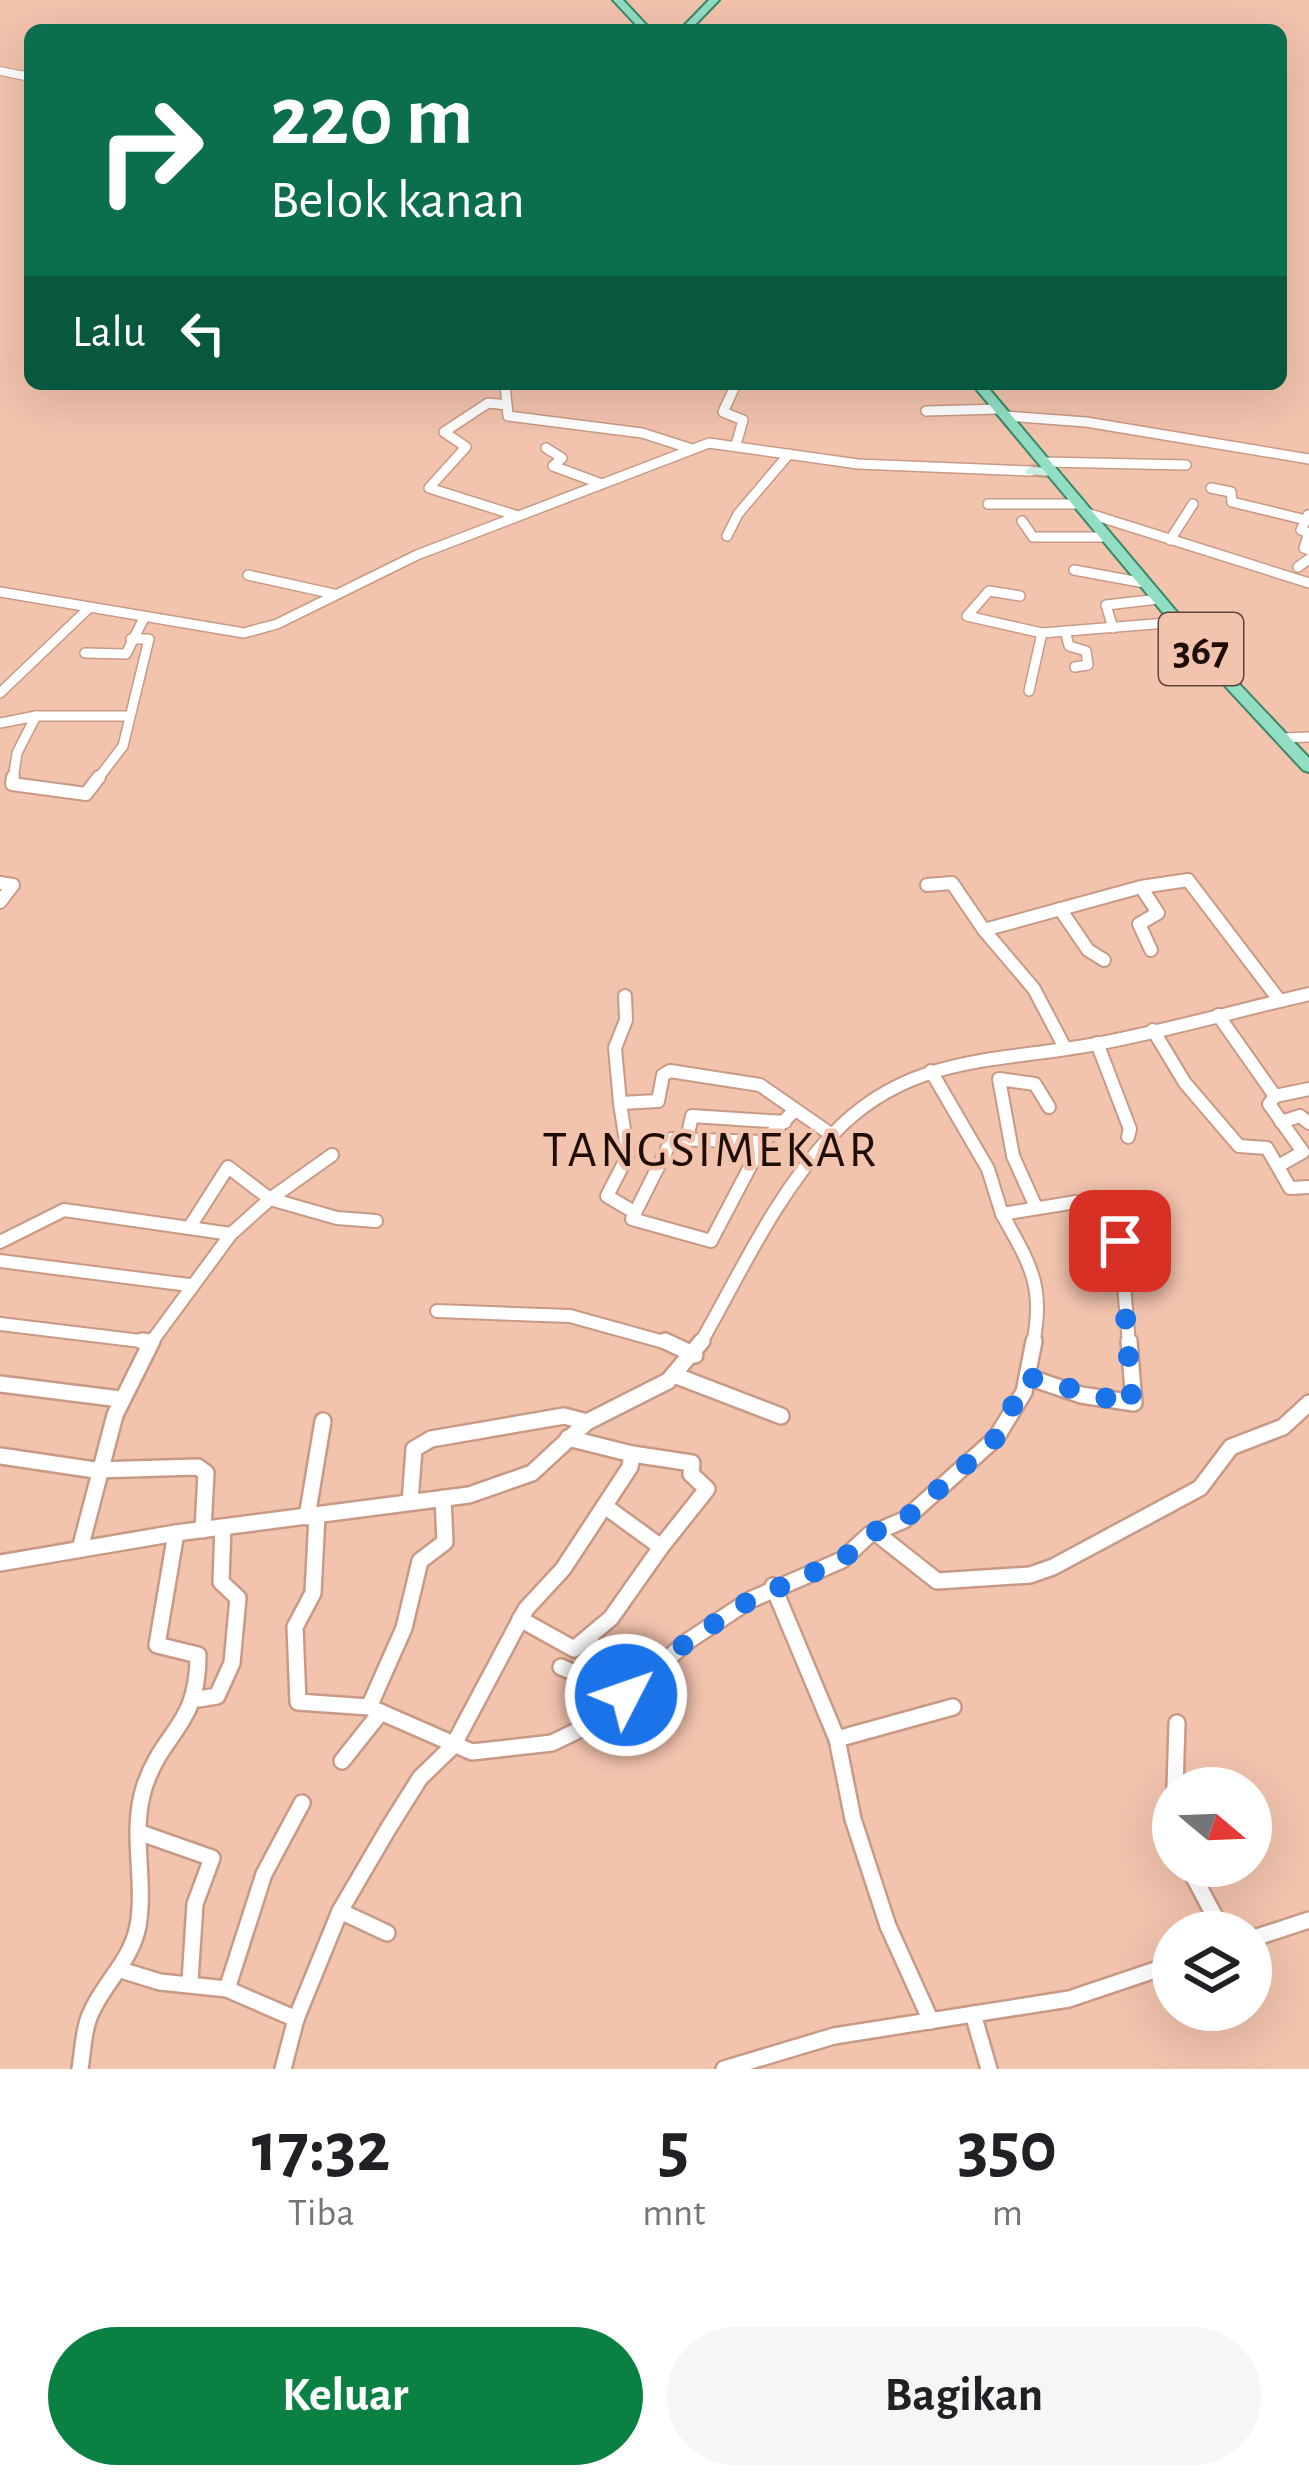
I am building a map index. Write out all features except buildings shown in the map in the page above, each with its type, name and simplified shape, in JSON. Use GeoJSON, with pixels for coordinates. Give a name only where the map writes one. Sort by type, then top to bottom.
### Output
{"type":"FeatureCollection","features":[{"type":"Feature","properties":{"kind":"main road"},"geometry":{"type":"LineString","coordinates":[[618,0],[640,24]]}},
{"type":"Feature","properties":{"kind":"main road"},"geometry":{"type":"LineString","coordinates":[[691,24],[714,0]]}},
{"type":"Feature","properties":{"kind":"main road","name":"367"},"geometry":{"type":"LineString","coordinates":[[984,390],[1043,468],[1309,767]]}},
{"type":"Feature","properties":{"kind":"street"},"geometry":{"type":"LineString","coordinates":[[506,390],[508,416],[642,433],[689,448]]}},
{"type":"Feature","properties":{"kind":"street"},"geometry":{"type":"LineString","coordinates":[[733,390],[723,412],[743,421],[736,445]]}},
{"type":"Feature","properties":{"kind":"street"},"geometry":{"type":"LineString","coordinates":[[507,405],[488,403],[444,432],[466,447],[429,488],[516,515]]}},
{"type":"Feature","properties":{"kind":"street"},"geometry":{"type":"LineString","coordinates":[[926,411],[1003,412],[1086,422],[1309,459]]}},
{"type":"Feature","properties":{"kind":"street"},"geometry":{"type":"LineString","coordinates":[[0,592],[244,633],[277,624],[516,515],[689,448],[736,445],[858,464],[1186,465]]}},
{"type":"Feature","properties":{"kind":"street"},"geometry":{"type":"LineString","coordinates":[[546,448],[562,458],[553,466],[599,483]]}},
{"type":"Feature","properties":{"kind":"street"},"geometry":{"type":"LineString","coordinates":[[727,536],[789,454]]}},
{"type":"Feature","properties":{"kind":"street"},"geometry":{"type":"LineString","coordinates":[[1211,488],[1231,492],[1232,502],[1308,517],[1301,530],[1309,533],[1304,548],[1309,550]]}},
{"type":"Feature","properties":{"kind":"street"},"geometry":{"type":"LineString","coordinates":[[988,504],[1093,520],[1309,583]]}},
{"type":"Feature","properties":{"kind":"street"},"geometry":{"type":"LineString","coordinates":[[1170,540],[1193,504]]}},
{"type":"Feature","properties":{"kind":"street"},"geometry":{"type":"LineString","coordinates":[[1022,521],[1033,537],[1049,539],[1093,520]]}},
{"type":"Feature","properties":{"kind":"street"},"geometry":{"type":"LineString","coordinates":[[1074,571],[1109,581],[1145,583]]}},
{"type":"Feature","properties":{"kind":"street"},"geometry":{"type":"LineString","coordinates":[[248,574],[336,594]]}},
{"type":"Feature","properties":{"kind":"street"},"geometry":{"type":"LineString","coordinates":[[1020,596],[989,591],[967,616],[1066,634],[1179,622]]}},
{"type":"Feature","properties":{"kind":"street"},"geometry":{"type":"LineString","coordinates":[[1113,628],[1106,605],[1159,598]]}},
{"type":"Feature","properties":{"kind":"street"},"geometry":{"type":"LineString","coordinates":[[0,692],[89,608]]}},
{"type":"Feature","properties":{"kind":"street"},"geometry":{"type":"LineString","coordinates":[[85,652],[126,654],[144,618]]}},
{"type":"Feature","properties":{"kind":"street"},"geometry":{"type":"LineString","coordinates":[[1029,691],[1042,633]]}},
{"type":"Feature","properties":{"kind":"street"},"geometry":{"type":"LineString","coordinates":[[1066,634],[1069,646],[1085,650],[1089,664],[1076,667]]}},
{"type":"Feature","properties":{"kind":"street"},"geometry":{"type":"LineString","coordinates":[[36,716],[16,753],[11,783],[84,794],[123,746],[149,640],[131,639]]}},
{"type":"Feature","properties":{"kind":"street"},"geometry":{"type":"LineString","coordinates":[[0,723],[36,716],[130,716]]}},
{"type":"Feature","properties":{"kind":"street"},"geometry":{"type":"LineString","coordinates":[[1283,738],[1309,737]]}},
{"type":"Feature","properties":{"kind":"street"},"geometry":{"type":"LineString","coordinates":[[984,929],[1141,887],[1188,880],[1280,1001]]}},
{"type":"Feature","properties":{"kind":"street"},"geometry":{"type":"LineString","coordinates":[[0,883],[13,886],[0,902]]}},
{"type":"Feature","properties":{"kind":"street"},"geometry":{"type":"LineString","coordinates":[[927,885],[952,883],[1034,988],[1066,1048]]}},
{"type":"Feature","properties":{"kind":"street"},"geometry":{"type":"LineString","coordinates":[[1141,887],[1159,913],[1139,924],[1151,950]]}},
{"type":"Feature","properties":{"kind":"street"},"geometry":{"type":"LineString","coordinates":[[1060,909],[1088,950],[1104,960]]}},
{"type":"Feature","properties":{"kind":"street"},"geometry":{"type":"LineString","coordinates":[[0,1563],[176,1533],[482,1492],[532,1472],[587,1422],[674,1375],[695,1355],[754,1244],[832,1135],[878,1097],[931,1071],[1005,1054],[1097,1043],[1309,994]]}},
{"type":"Feature","properties":{"kind":"street"},"geometry":{"type":"LineString","coordinates":[[626,996],[626,1020],[615,1048],[628,1155],[608,1196],[634,1212]]}},
{"type":"Feature","properties":{"kind":"street"},"geometry":{"type":"LineString","coordinates":[[1218,1015],[1275,1096]]}},
{"type":"Feature","properties":{"kind":"street"},"geometry":{"type":"LineString","coordinates":[[1153,1030],[1185,1083],[1239,1146],[1268,1148],[1290,1188],[1309,1187]]}},
{"type":"Feature","properties":{"kind":"street"},"geometry":{"type":"LineString","coordinates":[[1097,1043],[1130,1129],[1128,1136]]}},
{"type":"Feature","properties":{"kind":"street"},"geometry":{"type":"LineString","coordinates":[[1005,1054],[1009,1076]]}},
{"type":"Feature","properties":{"kind":"street"},"geometry":{"type":"LineString","coordinates":[[620,1103],[658,1101],[663,1075],[670,1071],[760,1085],[789,1117]]}},
{"type":"Feature","properties":{"kind":"street"},"geometry":{"type":"LineString","coordinates":[[323,1421],[312,1517],[313,1593],[296,1627],[296,1698],[375,1709],[453,1746],[495,1752],[571,1737],[688,1641],[773,1586],[842,1560],[875,1532],[904,1520],[961,1475],[996,1438],[1028,1377],[1039,1324],[1038,1285],[1002,1214],[988,1169],[931,1071]]}},
{"type":"Feature","properties":{"kind":"street"},"geometry":{"type":"LineString","coordinates":[[1009,1076],[1038,1086],[1048,1107]]}},
{"type":"Feature","properties":{"kind":"street"},"geometry":{"type":"LineString","coordinates":[[1009,1076],[998,1083],[1013,1156],[1035,1205]]}},
{"type":"Feature","properties":{"kind":"street"},"geometry":{"type":"LineString","coordinates":[[1280,1165],[1304,1154],[1268,1103],[1275,1096],[1309,1089]]}},
{"type":"Feature","properties":{"kind":"street"},"geometry":{"type":"LineString","coordinates":[[687,1138],[692,1116],[789,1117],[832,1135]]}},
{"type":"Feature","properties":{"kind":"street"},"geometry":{"type":"LineString","coordinates":[[1281,1121],[1303,1116],[1309,1123]]}},
{"type":"Feature","properties":{"kind":"street"},"geometry":{"type":"LineString","coordinates":[[764,1142],[671,1140],[632,1219],[710,1241],[764,1142],[789,1117]]}},
{"type":"Feature","properties":{"kind":"street"},"geometry":{"type":"LineString","coordinates":[[80,1549],[95,1470],[120,1400],[149,1342],[231,1234],[270,1198],[332,1155]]}},
{"type":"Feature","properties":{"kind":"street"},"geometry":{"type":"LineString","coordinates":[[189,1228],[228,1167],[270,1198],[338,1218],[376,1221]]}},
{"type":"Feature","properties":{"kind":"street"},"geometry":{"type":"LineString","coordinates":[[1002,1214],[1035,1205],[1076,1202],[1088,1214],[1118,1216],[1135,1401],[1126,1405],[1081,1395],[1028,1377]]}},
{"type":"Feature","properties":{"kind":"street"},"geometry":{"type":"LineString","coordinates":[[0,1241],[64,1210],[231,1234]]}},
{"type":"Feature","properties":{"kind":"street"},"geometry":{"type":"LineString","coordinates":[[0,1261],[189,1285]]}},
{"type":"Feature","properties":{"kind":"street"},"geometry":{"type":"LineString","coordinates":[[437,1311],[549,1311],[607,1320],[647,1330],[695,1355]]}},
{"type":"Feature","properties":{"kind":"street"},"geometry":{"type":"LineString","coordinates":[[0,1324],[149,1342]]}},
{"type":"Feature","properties":{"kind":"street"},"geometry":{"type":"LineString","coordinates":[[674,1375],[781,1416]]}},
{"type":"Feature","properties":{"kind":"street"},"geometry":{"type":"LineString","coordinates":[[0,1384],[120,1400]]}},
{"type":"Feature","properties":{"kind":"street"},"geometry":{"type":"LineString","coordinates":[[875,1532],[937,1581],[1046,1571],[1200,1488],[1231,1447],[1280,1429],[1309,1403]]}},
{"type":"Feature","properties":{"kind":"street"},"geometry":{"type":"LineString","coordinates":[[410,1502],[414,1449],[431,1439],[564,1416],[587,1422]]}},
{"type":"Feature","properties":{"kind":"street"},"geometry":{"type":"LineString","coordinates":[[520,1619],[571,1649],[590,1641],[707,1489],[691,1474],[692,1463],[568,1438]]}},
{"type":"Feature","properties":{"kind":"street"},"geometry":{"type":"LineString","coordinates":[[284,2069],[296,2019],[340,1911],[420,1778],[453,1746],[520,1619],[606,1507],[632,1454]]}},
{"type":"Feature","properties":{"kind":"street"},"geometry":{"type":"LineString","coordinates":[[0,1456],[95,1470],[201,1468],[206,1473],[203,1530]]}},
{"type":"Feature","properties":{"kind":"street"},"geometry":{"type":"LineString","coordinates":[[342,1761],[375,1709],[404,1628],[420,1561],[445,1542],[442,1498]]}},
{"type":"Feature","properties":{"kind":"street"},"geometry":{"type":"LineString","coordinates":[[606,1507],[662,1547]]}},
{"type":"Feature","properties":{"kind":"street"},"geometry":{"type":"LineString","coordinates":[[199,1700],[217,1696],[225,1685],[236,1628],[238,1598],[221,1582],[223,1527]]}},
{"type":"Feature","properties":{"kind":"street"},"geometry":{"type":"LineString","coordinates":[[80,2069],[90,2014],[124,1971],[139,1910],[142,1793],[158,1752],[184,1730],[199,1700],[198,1654],[157,1645],[176,1533]]}},
{"type":"Feature","properties":{"kind":"street"},"geometry":{"type":"LineString","coordinates":[[773,1586],[837,1738],[853,1819],[888,1926],[932,2020]]}},
{"type":"Feature","properties":{"kind":"street"},"geometry":{"type":"LineString","coordinates":[[561,1667],[595,1682],[608,1659],[590,1641]]}},
{"type":"Feature","properties":{"kind":"street"},"geometry":{"type":"LineString","coordinates":[[837,1738],[953,1707]]}},
{"type":"Feature","properties":{"kind":"street"},"geometry":{"type":"LineString","coordinates":[[1176,1767],[1177,1723]]}},
{"type":"Feature","properties":{"kind":"street"},"geometry":{"type":"LineString","coordinates":[[227,1989],[264,1874],[302,1803]]}},
{"type":"Feature","properties":{"kind":"street"},"geometry":{"type":"LineString","coordinates":[[138,1832],[212,1858],[195,1904],[190,1982]]}},
{"type":"Feature","properties":{"kind":"street"},"geometry":{"type":"LineString","coordinates":[[340,1911],[387,1933]]}},
{"type":"Feature","properties":{"kind":"street"},"geometry":{"type":"LineString","coordinates":[[1272,1932],[1309,1920]]}},
{"type":"Feature","properties":{"kind":"street"},"geometry":{"type":"LineString","coordinates":[[124,1971],[160,1982],[227,1989],[296,2019]]}},
{"type":"Feature","properties":{"kind":"street"},"geometry":{"type":"LineString","coordinates":[[724,2069],[834,2036],[1069,1999],[1152,1971]]}},
{"type":"Feature","properties":{"kind":"street"},"geometry":{"type":"LineString","coordinates":[[973,2014],[989,2069]]}},
{"type":"Feature","properties":{"kind":"district","name":"TANGSIMEKAR"},"geometry":{"type":"Point","coordinates":[711,1148]}},
{"type":"Feature","properties":{"kind":"route"},"geometry":{"type":"LineString","coordinates":[[626,1695],[688,1641],[750,1600],[773,1586],[842,1560],[869,1534],[904,1520],[961,1475],[996,1438],[1028,1377],[1081,1395],[1132,1405],[1120,1241]]}}]}
